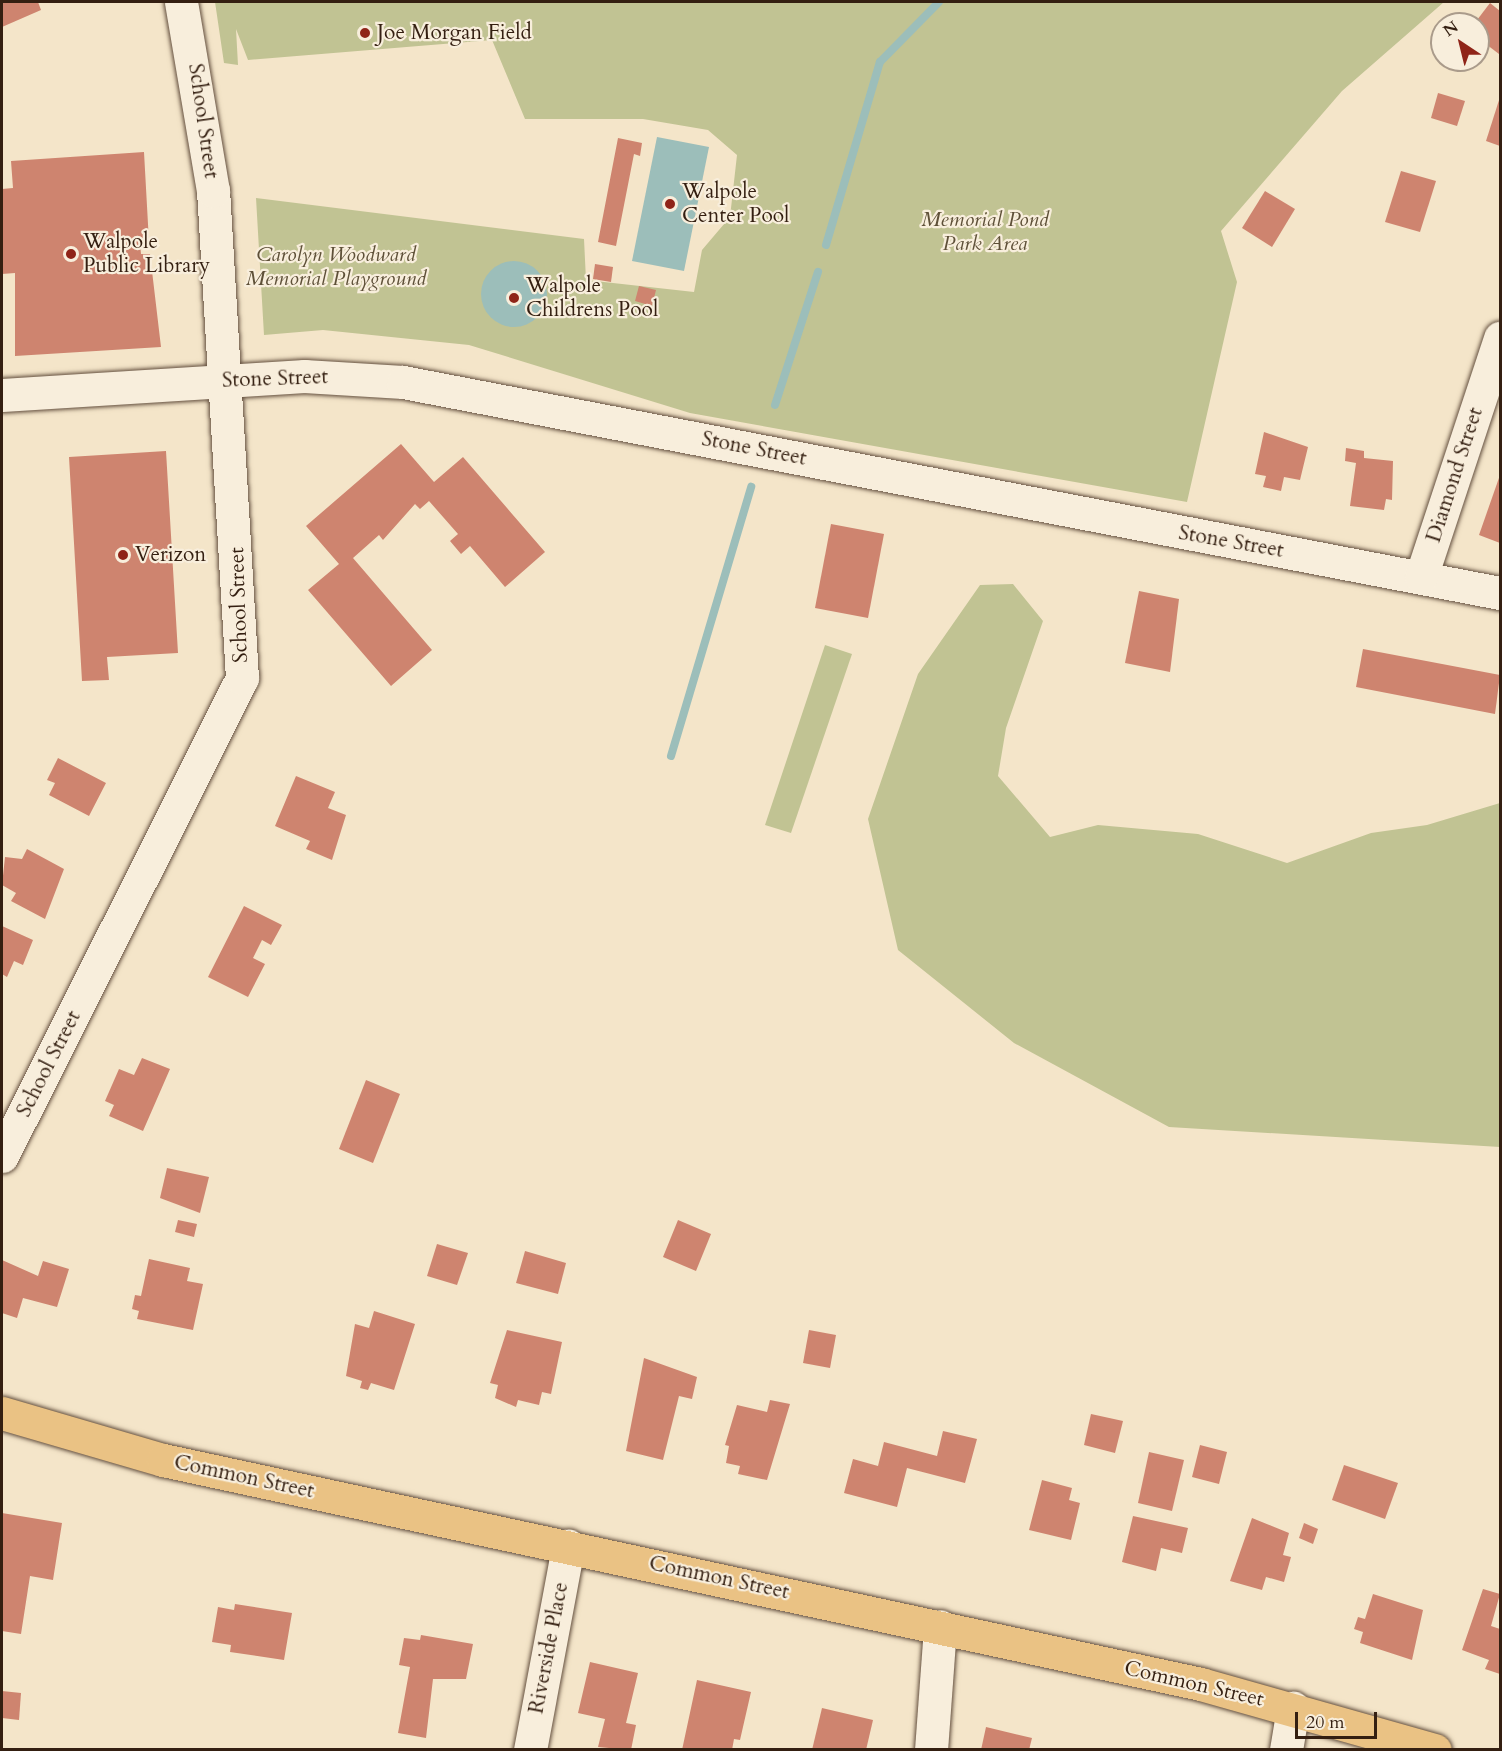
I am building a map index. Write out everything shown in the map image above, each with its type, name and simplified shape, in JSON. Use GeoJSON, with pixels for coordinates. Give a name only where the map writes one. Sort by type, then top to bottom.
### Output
{"type":"FeatureCollection","features":[{"type":"Feature","properties":{"kind":"main road","name":"Common Street"},"geometry":{"type":"LineString","coordinates":[[2,1413],[163,1460],[940,1626],[1293,1708],[1435,1749]]}},
{"type":"Feature","properties":{"kind":"street","name":"School Street"},"geometry":{"type":"LineString","coordinates":[[2,1156],[242,678],[228,380],[206,135],[181,2]]}},
{"type":"Feature","properties":{"kind":"street","name":"Diamond Street"},"geometry":{"type":"LineString","coordinates":[[1421,577],[1500,338]]}},
{"type":"Feature","properties":{"kind":"street","name":"Stone Street"},"geometry":{"type":"LineString","coordinates":[[2,395],[228,380],[353,378],[453,389],[1500,592]]}},
{"type":"Feature","properties":{"kind":"street","name":"Riverside Place"},"geometry":{"type":"LineString","coordinates":[[530,1749],[568,1546]]}},
{"type":"Feature","properties":{"kind":"street"},"geometry":{"type":"LineString","coordinates":[[931,1749],[940,1626]]}},
{"type":"Feature","properties":{"kind":"street"},"geometry":{"type":"LineString","coordinates":[[1286,1749],[1293,1708]]}},
{"type":"Feature","properties":{"kind":"green space","name":"Memorial Pond Park Area"},"geometry":{"type":"Polygon","coordinates":[[[215,2],[1444,2],[1342,91],[1221,231],[1237,282],[1187,502],[690,413],[469,345],[323,330],[264,335],[256,198],[584,239],[586,280],[694,292],[702,250],[730,217],[737,155],[708,130],[643,119],[525,119],[492,40],[248,60],[236,29],[238,65],[224,63],[215,2]]]}},
{"type":"Feature","properties":{"kind":"green space"},"geometry":{"type":"Polygon","coordinates":[[[1013,584],[1043,621],[1006,728],[998,776],[1050,837],[1098,825],[1198,834],[1287,863],[1371,833],[1427,825],[1500,803],[1500,1147],[1169,1127],[1014,1043],[898,950],[868,819],[918,674],[980,585],[1013,584]]]}},
{"type":"Feature","properties":{"kind":"green space"},"geometry":{"type":"Polygon","coordinates":[[[825,645],[852,654],[791,833],[765,825],[825,645]]]}},
{"type":"Feature","properties":{"kind":"water","name":"Walpole Center Pool"},"geometry":{"type":"Polygon","coordinates":[[[657,137],[709,147],[684,271],[632,261],[657,137]]]}},
{"type":"Feature","properties":{"kind":"water","name":"Walpole Childrens Pool"},"geometry":{"type":"Polygon","coordinates":[[[507,261],[521,261],[533,266],[542,275],[547,294],[545,307],[538,318],[521,327],[507,327],[495,322],[486,313],[481,301],[481,287],[486,275],[495,266],[507,261]]]}},
{"type":"Feature","properties":{"kind":"building"},"geometry":{"type":"Polygon","coordinates":[[[2,2],[38,2],[41,10],[2,27],[2,2]]]}},
{"type":"Feature","properties":{"kind":"building"},"geometry":{"type":"Polygon","coordinates":[[[1490,3],[1500,11],[1499,54],[1490,47],[1490,12],[1483,12],[1490,3]]]}},
{"type":"Feature","properties":{"kind":"building"},"geometry":{"type":"Polygon","coordinates":[[[1438,93],[1465,101],[1457,126],[1431,118],[1438,93]]]}},
{"type":"Feature","properties":{"kind":"building"},"geometry":{"type":"Polygon","coordinates":[[[1500,97],[1500,146],[1486,141],[1500,97]]]}},
{"type":"Feature","properties":{"kind":"building"},"geometry":{"type":"Polygon","coordinates":[[[618,138],[642,143],[640,156],[634,154],[616,246],[598,242],[618,138]]]}},
{"type":"Feature","properties":{"kind":"building","name":"Walpole Public Library"},"geometry":{"type":"Polygon","coordinates":[[[144,152],[149,242],[140,243],[141,254],[150,254],[161,347],[15,356],[15,273],[2,274],[2,189],[13,188],[11,161],[144,152]]]}},
{"type":"Feature","properties":{"kind":"building"},"geometry":{"type":"Polygon","coordinates":[[[1401,171],[1436,181],[1420,232],[1385,222],[1401,171]]]}},
{"type":"Feature","properties":{"kind":"building"},"geometry":{"type":"Polygon","coordinates":[[[1265,191],[1295,209],[1272,247],[1242,228],[1265,191]]]}},
{"type":"Feature","properties":{"kind":"building"},"geometry":{"type":"Polygon","coordinates":[[[595,264],[613,267],[611,282],[593,279],[595,264]]]}},
{"type":"Feature","properties":{"kind":"building"},"geometry":{"type":"Polygon","coordinates":[[[639,286],[656,290],[652,306],[635,301],[639,286]]]}},
{"type":"Feature","properties":{"kind":"building"},"geometry":{"type":"Polygon","coordinates":[[[1264,432],[1308,447],[1300,480],[1284,477],[1281,491],[1263,487],[1266,476],[1255,474],[1264,432]]]}},
{"type":"Feature","properties":{"kind":"building"},"geometry":{"type":"Polygon","coordinates":[[[401,444],[434,482],[463,457],[545,552],[505,587],[470,546],[461,554],[450,541],[458,534],[429,501],[420,509],[415,504],[383,540],[379,535],[353,558],[432,650],[391,686],[308,590],[339,564],[306,526],[401,444]]]}},
{"type":"Feature","properties":{"kind":"building"},"geometry":{"type":"Polygon","coordinates":[[[1346,448],[1364,451],[1364,458],[1393,461],[1392,500],[1386,499],[1384,510],[1350,506],[1356,463],[1345,461],[1346,448]]]}},
{"type":"Feature","properties":{"kind":"building","name":"Verizon"},"geometry":{"type":"Polygon","coordinates":[[[166,451],[178,653],[107,657],[109,680],[82,681],[69,457],[166,451]]]}},
{"type":"Feature","properties":{"kind":"building"},"geometry":{"type":"Polygon","coordinates":[[[1500,475],[1500,543],[1479,535],[1500,475]]]}},
{"type":"Feature","properties":{"kind":"building"},"geometry":{"type":"Polygon","coordinates":[[[831,524],[884,534],[868,618],[815,608],[831,524]]]}},
{"type":"Feature","properties":{"kind":"building"},"geometry":{"type":"Polygon","coordinates":[[[1139,591],[1179,599],[1170,672],[1125,663],[1139,591]]]}},
{"type":"Feature","properties":{"kind":"building"},"geometry":{"type":"Polygon","coordinates":[[[1363,649],[1500,675],[1495,714],[1356,687],[1363,649]]]}},
{"type":"Feature","properties":{"kind":"building"},"geometry":{"type":"Polygon","coordinates":[[[58,758],[106,783],[89,816],[49,795],[55,783],[47,780],[58,758]]]}},
{"type":"Feature","properties":{"kind":"building"},"geometry":{"type":"Polygon","coordinates":[[[296,776],[335,792],[328,808],[346,815],[332,860],[306,849],[310,841],[275,826],[296,776]]]}},
{"type":"Feature","properties":{"kind":"building"},"geometry":{"type":"Polygon","coordinates":[[[27,849],[64,869],[45,919],[11,901],[16,893],[2,885],[5,857],[22,859],[27,849]]]}},
{"type":"Feature","properties":{"kind":"building"},"geometry":{"type":"Polygon","coordinates":[[[244,906],[282,925],[271,945],[262,940],[253,958],[265,964],[248,997],[208,977],[244,906]]]}},
{"type":"Feature","properties":{"kind":"building"},"geometry":{"type":"Polygon","coordinates":[[[2,926],[33,940],[23,965],[14,961],[7,977],[2,974],[2,926]]]}},
{"type":"Feature","properties":{"kind":"building"},"geometry":{"type":"Polygon","coordinates":[[[142,1058],[170,1069],[143,1131],[109,1116],[114,1105],[105,1101],[119,1069],[134,1075],[142,1058]]]}},
{"type":"Feature","properties":{"kind":"building"},"geometry":{"type":"Polygon","coordinates":[[[366,1080],[400,1094],[373,1163],[339,1149],[366,1080]]]}},
{"type":"Feature","properties":{"kind":"building"},"geometry":{"type":"Polygon","coordinates":[[[167,1168],[209,1177],[200,1213],[160,1198],[167,1168]]]}},
{"type":"Feature","properties":{"kind":"building"},"geometry":{"type":"Polygon","coordinates":[[[178,1220],[197,1224],[194,1237],[175,1232],[178,1220]]]}},
{"type":"Feature","properties":{"kind":"building"},"geometry":{"type":"Polygon","coordinates":[[[678,1220],[711,1234],[696,1271],[663,1257],[678,1220]]]}},
{"type":"Feature","properties":{"kind":"building"},"geometry":{"type":"Polygon","coordinates":[[[437,1244],[468,1253],[457,1285],[427,1276],[437,1244]]]}},
{"type":"Feature","properties":{"kind":"building"},"geometry":{"type":"Polygon","coordinates":[[[525,1251],[566,1263],[558,1294],[516,1283],[525,1251]]]}},
{"type":"Feature","properties":{"kind":"building"},"geometry":{"type":"Polygon","coordinates":[[[149,1259],[190,1268],[187,1281],[203,1284],[193,1330],[137,1319],[139,1311],[132,1309],[135,1295],[141,1296],[149,1259]]]}},
{"type":"Feature","properties":{"kind":"building"},"geometry":{"type":"Polygon","coordinates":[[[2,1260],[38,1276],[43,1261],[69,1269],[57,1307],[23,1298],[17,1318],[2,1313],[2,1260]]]}},
{"type":"Feature","properties":{"kind":"building"},"geometry":{"type":"Polygon","coordinates":[[[374,1311],[415,1324],[394,1390],[371,1383],[368,1390],[360,1388],[362,1381],[346,1376],[355,1324],[369,1328],[374,1311]]]}},
{"type":"Feature","properties":{"kind":"building"},"geometry":{"type":"Polygon","coordinates":[[[507,1330],[562,1342],[551,1394],[542,1392],[539,1405],[518,1400],[516,1407],[495,1398],[498,1385],[490,1383],[507,1330]]]}},
{"type":"Feature","properties":{"kind":"building"},"geometry":{"type":"Polygon","coordinates":[[[809,1330],[836,1335],[830,1368],[803,1363],[809,1330]]]}},
{"type":"Feature","properties":{"kind":"building"},"geometry":{"type":"Polygon","coordinates":[[[644,1358],[697,1377],[692,1399],[679,1396],[663,1460],[626,1451],[644,1358]]]}},
{"type":"Feature","properties":{"kind":"building"},"geometry":{"type":"Polygon","coordinates":[[[770,1400],[790,1404],[767,1480],[738,1474],[740,1466],[726,1463],[729,1446],[725,1445],[737,1405],[767,1412],[770,1400]]]}},
{"type":"Feature","properties":{"kind":"building"},"geometry":{"type":"Polygon","coordinates":[[[1091,1414],[1123,1421],[1115,1453],[1084,1445],[1091,1414]]]}},
{"type":"Feature","properties":{"kind":"building"},"geometry":{"type":"Polygon","coordinates":[[[943,1431],[977,1439],[965,1483],[907,1468],[897,1507],[844,1493],[853,1459],[878,1466],[884,1442],[937,1456],[943,1431]]]}},
{"type":"Feature","properties":{"kind":"building"},"geometry":{"type":"Polygon","coordinates":[[[1200,1445],[1227,1452],[1219,1484],[1192,1477],[1200,1445]]]}},
{"type":"Feature","properties":{"kind":"building"},"geometry":{"type":"Polygon","coordinates":[[[1149,1452],[1184,1460],[1172,1511],[1138,1503],[1149,1452]]]}},
{"type":"Feature","properties":{"kind":"building"},"geometry":{"type":"Polygon","coordinates":[[[1344,1465],[1398,1483],[1385,1519],[1332,1500],[1344,1465]]]}},
{"type":"Feature","properties":{"kind":"building"},"geometry":{"type":"Polygon","coordinates":[[[1042,1480],[1072,1488],[1069,1500],[1080,1503],[1071,1540],[1029,1530],[1042,1480]]]}},
{"type":"Feature","properties":{"kind":"building"},"geometry":{"type":"Polygon","coordinates":[[[2,1513],[62,1523],[53,1580],[30,1576],[21,1634],[2,1631],[2,1513]]]}},
{"type":"Feature","properties":{"kind":"building"},"geometry":{"type":"Polygon","coordinates":[[[1133,1516],[1188,1528],[1182,1553],[1161,1548],[1156,1571],[1122,1562],[1133,1516]]]}},
{"type":"Feature","properties":{"kind":"building"},"geometry":{"type":"Polygon","coordinates":[[[1252,1518],[1289,1533],[1283,1555],[1291,1557],[1284,1582],[1266,1577],[1262,1590],[1230,1581],[1252,1518]]]}},
{"type":"Feature","properties":{"kind":"building"},"geometry":{"type":"Polygon","coordinates":[[[1304,1523],[1318,1529],[1313,1544],[1299,1538],[1304,1523]]]}},
{"type":"Feature","properties":{"kind":"building"},"geometry":{"type":"Polygon","coordinates":[[[1483,1589],[1500,1594],[1491,1626],[1500,1629],[1500,1674],[1485,1669],[1489,1660],[1462,1650],[1483,1589]]]}},
{"type":"Feature","properties":{"kind":"building"},"geometry":{"type":"Polygon","coordinates":[[[1373,1594],[1423,1610],[1412,1660],[1360,1643],[1363,1632],[1354,1629],[1358,1617],[1365,1619],[1373,1594]]]}},
{"type":"Feature","properties":{"kind":"building"},"geometry":{"type":"Polygon","coordinates":[[[235,1604],[292,1613],[284,1660],[230,1652],[231,1645],[212,1642],[218,1607],[234,1610],[235,1604]]]}},
{"type":"Feature","properties":{"kind":"building"},"geometry":{"type":"Polygon","coordinates":[[[421,1635],[473,1644],[466,1679],[433,1679],[426,1738],[398,1733],[410,1667],[399,1665],[404,1638],[420,1640],[421,1635]]]}},
{"type":"Feature","properties":{"kind":"building"},"geometry":{"type":"Polygon","coordinates":[[[590,1662],[638,1673],[626,1723],[636,1725],[631,1750],[598,1747],[605,1719],[578,1713],[590,1662]]]}},
{"type":"Feature","properties":{"kind":"building"},"geometry":{"type":"Polygon","coordinates":[[[697,1680],[751,1692],[740,1740],[734,1739],[732,1750],[682,1750],[697,1680]]]}},
{"type":"Feature","properties":{"kind":"building"},"geometry":{"type":"Polygon","coordinates":[[[2,1691],[21,1693],[19,1720],[2,1718],[2,1691]]]}},
{"type":"Feature","properties":{"kind":"building"},"geometry":{"type":"Polygon","coordinates":[[[822,1708],[873,1720],[866,1750],[812,1750],[822,1708]]]}},
{"type":"Feature","properties":{"kind":"building"},"geometry":{"type":"Polygon","coordinates":[[[986,1727],[1032,1738],[1029,1750],[981,1750],[986,1727]]]}},
{"type":"Feature","properties":{"kind":"waterway"},"geometry":{"type":"LineString","coordinates":[[826,245],[880,62],[939,2]]}},
{"type":"Feature","properties":{"kind":"waterway"},"geometry":{"type":"LineString","coordinates":[[775,405],[818,272]]}},
{"type":"Feature","properties":{"kind":"waterway"},"geometry":{"type":"LineString","coordinates":[[671,756],[751,487]]}},
{"type":"Feature","properties":{"kind":"place","name":"Joe Morgan Field"},"geometry":{"type":"Point","coordinates":[365,33]}},
{"type":"Feature","properties":{"kind":"place","name":"Walpole Center Pool"},"geometry":{"type":"Point","coordinates":[670,204]}},
{"type":"Feature","properties":{"kind":"place","name":"Walpole Public Library"},"geometry":{"type":"Point","coordinates":[71,254]}},
{"type":"Feature","properties":{"kind":"place","name":"Walpole Childrens Pool"},"geometry":{"type":"Point","coordinates":[514,298]}},
{"type":"Feature","properties":{"kind":"place","name":"Verizon"},"geometry":{"type":"Point","coordinates":[123,555]}},
{"type":"Feature","properties":{"kind":"park label","name":"Carolyn Woodward Memorial Playground"},"geometry":{"type":"Point","coordinates":[336,267]}}]}
